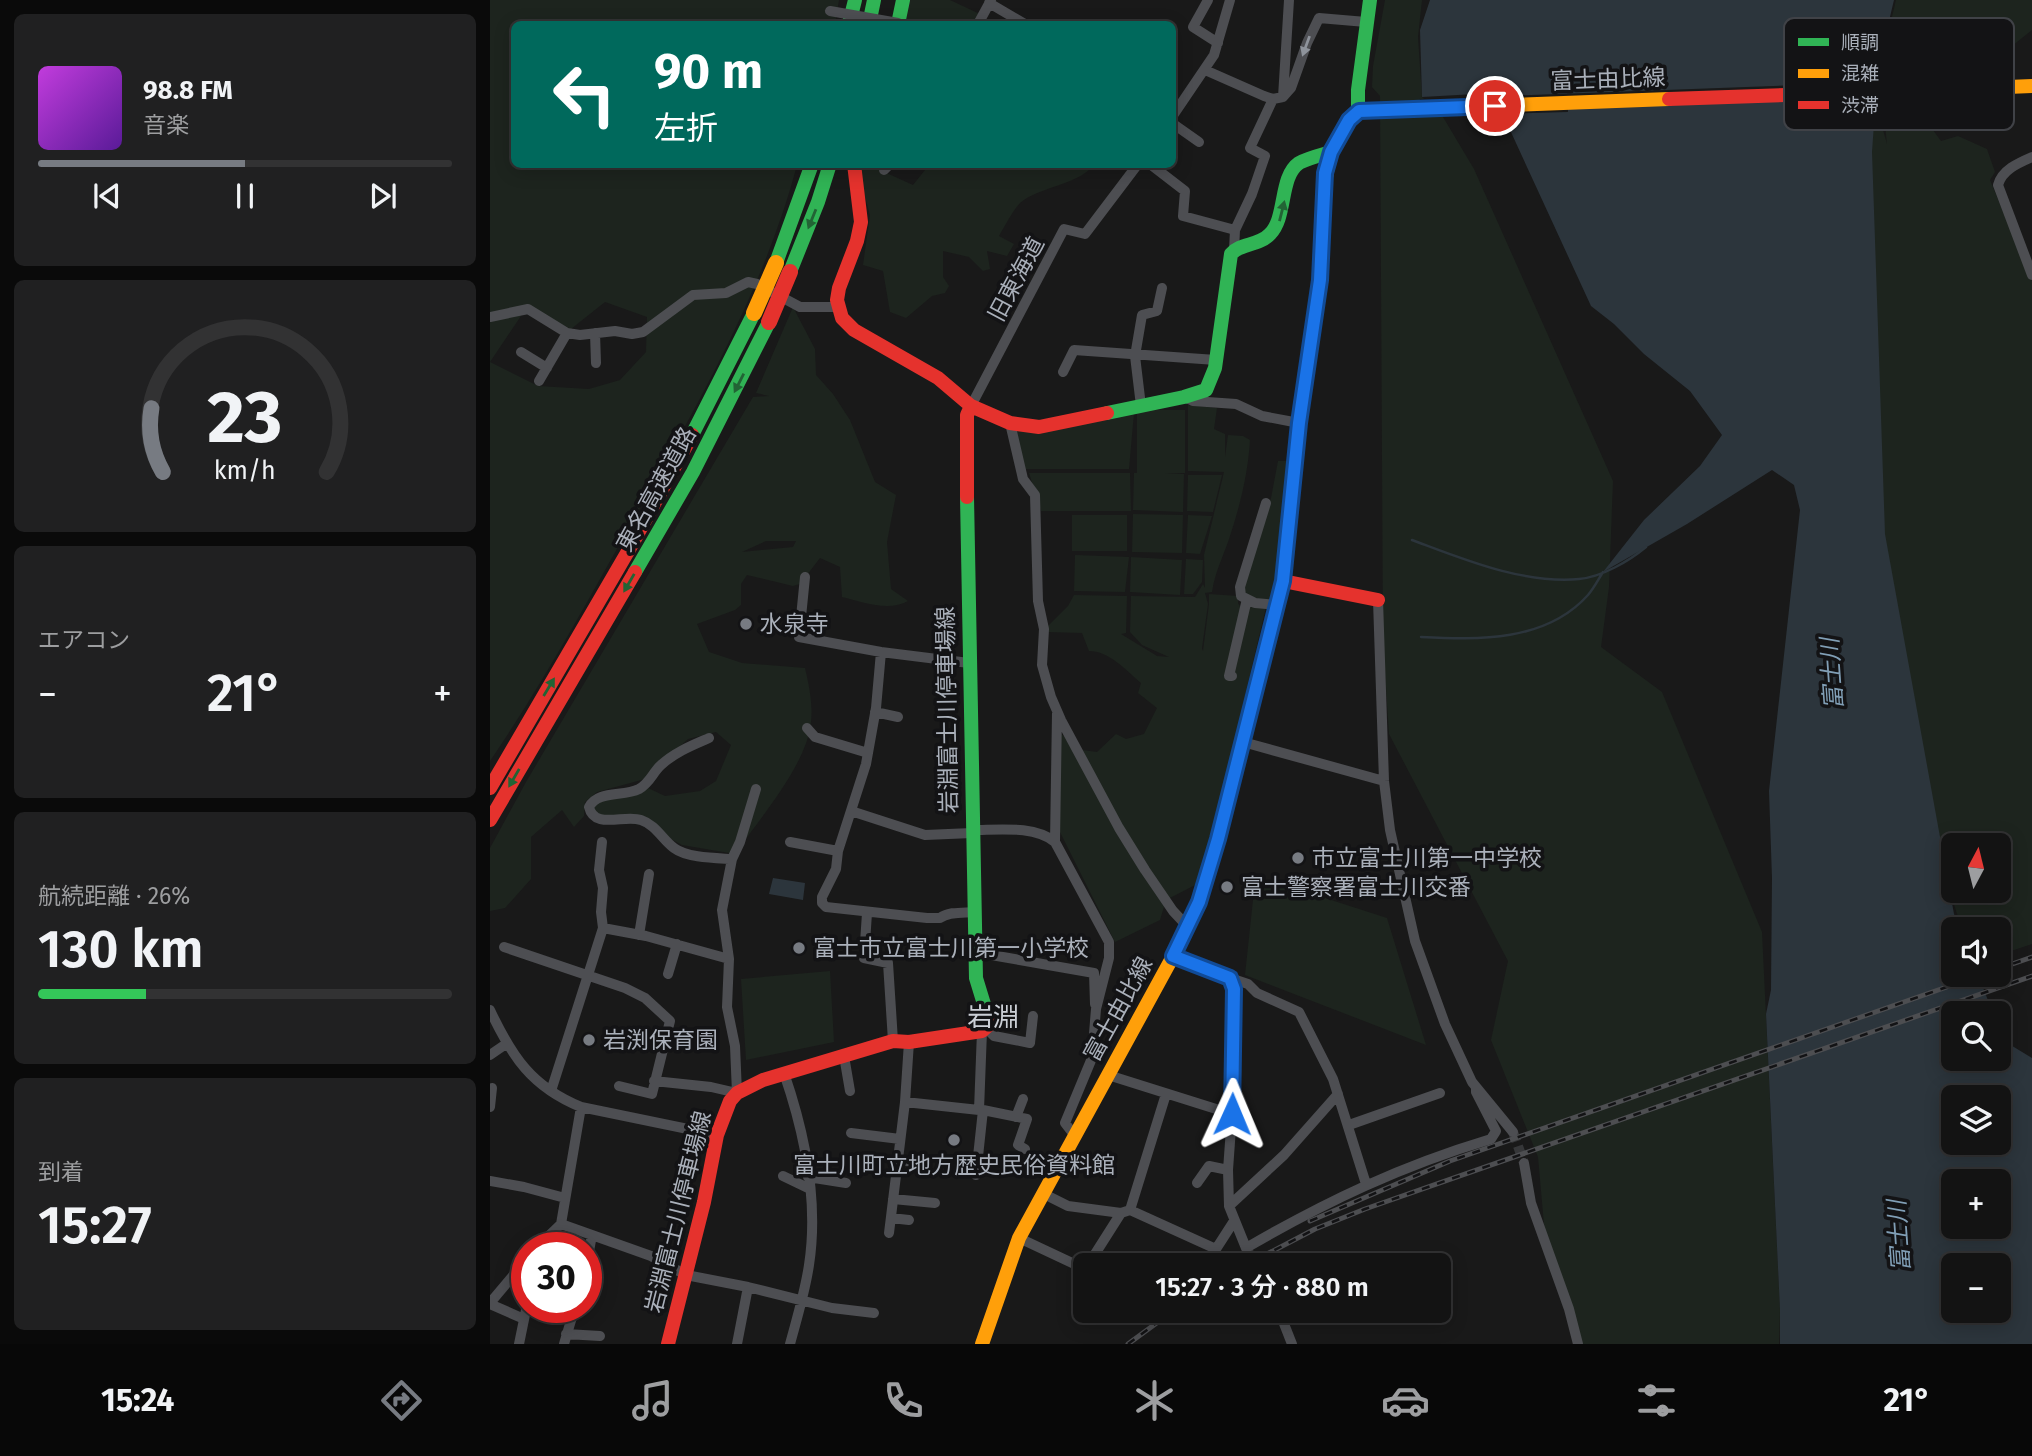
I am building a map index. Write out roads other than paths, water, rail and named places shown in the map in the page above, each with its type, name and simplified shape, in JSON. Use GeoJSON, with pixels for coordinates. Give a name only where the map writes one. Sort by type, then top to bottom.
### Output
{"type":"FeatureCollection","features":[{"type":"Feature","properties":{"kind":"main road"},"geometry":{"type":"LineString","coordinates":[[870,21],[874,0]]}},
{"type":"Feature","properties":{"kind":"main road"},"geometry":{"type":"LineString","coordinates":[[899,21],[903,0]]}},
{"type":"Feature","properties":{"kind":"main road"},"geometry":{"type":"LineString","coordinates":[[1359,111],[1358,90],[1370,0]]}},
{"type":"Feature","properties":{"kind":"main road","name":"富士由比線"},"geometry":{"type":"LineString","coordinates":[[2014,87],[2032,86]]}},
{"type":"Feature","properties":{"kind":"main road","name":"富士由比線"},"geometry":{"type":"LineString","coordinates":[[982,1344],[1019,1238],[1188,928],[1199,902],[1218,839],[1283,581],[1299,423],[1320,280],[1323,190],[1331,152],[1349,120],[1359,111],[1784,95]]}},
{"type":"Feature","properties":{"kind":"main road"},"geometry":{"type":"LineString","coordinates":[[855,168],[862,222],[839,288],[838,307],[842,318],[854,330],[938,378],[971,406],[1010,424],[1039,427],[1206,390],[1212,382],[1229,260],[1234,250],[1257,245],[1278,226],[1290,179],[1298,164],[1331,152]]}},
{"type":"Feature","properties":{"kind":"main road","name":"東名高速道路"},"geometry":{"type":"LineString","coordinates":[[490,788],[713,399],[776,263],[811,168]]}},
{"type":"Feature","properties":{"kind":"main road","name":"東名高速道路"},"geometry":{"type":"LineString","coordinates":[[490,820],[693,472],[769,322],[830,168]]}},
{"type":"Feature","properties":{"kind":"main road","name":"岩淵富士川停車場線"},"geometry":{"type":"LineString","coordinates":[[668,1344],[723,1116],[737,1093],[762,1080],[844,1056],[901,1042],[985,1030],[990,1024],[975,978],[974,953],[966,439],[967,415],[971,406]]}},
{"type":"Feature","properties":{"kind":"main road"},"geometry":{"type":"LineString","coordinates":[[1283,581],[1377,600]]}},
{"type":"Feature","properties":{"kind":"street"},"geometry":{"type":"LineString","coordinates":[[1208,0],[1193,27],[1218,43]]}},
{"type":"Feature","properties":{"kind":"street"},"geometry":{"type":"LineString","coordinates":[[1176,111],[1205,70],[1218,43],[1230,0]]}},
{"type":"Feature","properties":{"kind":"street"},"geometry":{"type":"LineString","coordinates":[[1234,250],[1235,230],[1252,194],[1265,156],[1250,148],[1278,98],[1289,0]]}},
{"type":"Feature","properties":{"kind":"street"},"geometry":{"type":"LineString","coordinates":[[980,21],[990,2],[1020,21]]}},
{"type":"Feature","properties":{"kind":"street"},"geometry":{"type":"LineString","coordinates":[[830,11],[882,21]]}},
{"type":"Feature","properties":{"kind":"street"},"geometry":{"type":"LineString","coordinates":[[1278,98],[1291,88],[1315,22],[1319,19],[1366,22]]}},
{"type":"Feature","properties":{"kind":"street"},"geometry":{"type":"LineString","coordinates":[[1205,70],[1278,98]]}},
{"type":"Feature","properties":{"kind":"street"},"geometry":{"type":"LineString","coordinates":[[1176,126],[1199,142]]}},
{"type":"Feature","properties":{"kind":"street"},"geometry":{"type":"LineString","coordinates":[[2032,155],[2007,170],[1998,185],[2032,275]]}},
{"type":"Feature","properties":{"kind":"street","name":"旧東海道"},"geometry":{"type":"LineString","coordinates":[[971,406],[1064,229],[1085,234],[1135,168]]}},
{"type":"Feature","properties":{"kind":"street"},"geometry":{"type":"LineString","coordinates":[[1155,168],[1185,191],[1183,216],[1235,230]]}},
{"type":"Feature","properties":{"kind":"street"},"geometry":{"type":"LineString","coordinates":[[490,317],[528,309],[567,333],[580,335],[615,331],[632,334],[643,332],[693,295],[726,293],[748,282],[800,307],[838,307]]}},
{"type":"Feature","properties":{"kind":"street"},"geometry":{"type":"LineString","coordinates":[[1141,406],[1135,356],[1142,316],[1157,311],[1162,288]]}},
{"type":"Feature","properties":{"kind":"street"},"geometry":{"type":"LineString","coordinates":[[539,381],[567,333]]}},
{"type":"Feature","properties":{"kind":"street"},"geometry":{"type":"LineString","coordinates":[[594,333],[596,363]]}},
{"type":"Feature","properties":{"kind":"street"},"geometry":{"type":"LineString","coordinates":[[1063,372],[1074,350],[1216,360]]}},
{"type":"Feature","properties":{"kind":"street"},"geometry":{"type":"LineString","coordinates":[[521,352],[547,368]]}},
{"type":"Feature","properties":{"kind":"street"},"geometry":{"type":"LineString","coordinates":[[1184,397],[1193,401],[1236,404],[1262,416],[1299,423]]}},
{"type":"Feature","properties":{"kind":"street"},"geometry":{"type":"LineString","coordinates":[[1010,424],[1023,478],[1035,495],[1038,601],[1044,629],[1042,665],[1057,710],[1132,849],[1188,928]]}},
{"type":"Feature","properties":{"kind":"street"},"geometry":{"type":"LineString","coordinates":[[1266,503],[1240,587],[1241,596],[1255,603],[1278,605]]}},
{"type":"Feature","properties":{"kind":"street"},"geometry":{"type":"LineString","coordinates":[[805,577],[799,637],[881,652],[970,663]]}},
{"type":"Feature","properties":{"kind":"street"},"geometry":{"type":"LineString","coordinates":[[1232,676],[1229,676],[1247,599]]}},
{"type":"Feature","properties":{"kind":"street"},"geometry":{"type":"LineString","coordinates":[[1377,600],[1384,781],[1391,839],[1415,941],[1445,1024],[1472,1082],[1513,1132]]}},
{"type":"Feature","properties":{"kind":"street"},"geometry":{"type":"LineString","coordinates":[[881,652],[868,753],[838,850],[836,869],[822,897],[822,903],[826,907],[867,913],[927,918],[975,912]]}},
{"type":"Feature","properties":{"kind":"street"},"geometry":{"type":"LineString","coordinates":[[1057,710],[1055,842],[1109,942],[1109,958],[1096,1009],[1092,1058],[1065,1124],[1075,1136]]}},
{"type":"Feature","properties":{"kind":"street"},"geometry":{"type":"LineString","coordinates":[[875,712],[898,717]]}},
{"type":"Feature","properties":{"kind":"street"},"geometry":{"type":"LineString","coordinates":[[807,728],[815,737],[868,753]]}},
{"type":"Feature","properties":{"kind":"street"},"geometry":{"type":"LineString","coordinates":[[709,737],[668,759],[640,789],[597,797],[589,807],[597,819],[631,817],[642,820],[653,826],[676,850],[684,853],[732,859]]}},
{"type":"Feature","properties":{"kind":"street"},"geometry":{"type":"LineString","coordinates":[[1243,741],[1384,781]]}},
{"type":"Feature","properties":{"kind":"street"},"geometry":{"type":"LineString","coordinates":[[654,1081],[712,1087],[737,1093],[735,1046],[727,1007],[729,959],[722,910],[732,859],[757,789]]}},
{"type":"Feature","properties":{"kind":"street"},"geometry":{"type":"LineString","coordinates":[[851,811],[925,835],[972,831],[1028,831],[1042,834],[1055,842]]}},
{"type":"Feature","properties":{"kind":"street"},"geometry":{"type":"LineString","coordinates":[[551,1091],[603,928],[603,888],[599,870],[602,842]]}},
{"type":"Feature","properties":{"kind":"street"},"geometry":{"type":"LineString","coordinates":[[790,842],[838,850]]}},
{"type":"Feature","properties":{"kind":"street"},"geometry":{"type":"LineString","coordinates":[[639,935],[649,874]]}},
{"type":"Feature","properties":{"kind":"street"},"geometry":{"type":"LineString","coordinates":[[867,913],[864,958],[888,963],[901,1042],[905,1102],[889,1233]]}},
{"type":"Feature","properties":{"kind":"street"},"geometry":{"type":"LineString","coordinates":[[603,928],[677,944],[729,959]]}},
{"type":"Feature","properties":{"kind":"street"},"geometry":{"type":"LineString","coordinates":[[668,974],[677,944]]}},
{"type":"Feature","properties":{"kind":"street"},"geometry":{"type":"LineString","coordinates":[[504,947],[625,988],[645,998],[670,1021],[652,1094],[619,1086]]}},
{"type":"Feature","properties":{"kind":"street"},"geometry":{"type":"LineString","coordinates":[[974,953],[1094,973],[1096,1009]]}},
{"type":"Feature","properties":{"kind":"street"},"geometry":{"type":"LineString","coordinates":[[1173,956],[1248,984],[1257,993],[1299,1012],[1338,1094],[1366,1184]]}},
{"type":"Feature","properties":{"kind":"street"},"geometry":{"type":"LineString","coordinates":[[1230,978],[1235,1003],[1229,1206],[1246,1248],[1366,1184],[1435,1156],[1491,1139],[1496,1135],[1496,1131],[1476,1088]]}},
{"type":"Feature","properties":{"kind":"street"},"geometry":{"type":"LineString","coordinates":[[490,1010],[506,1044],[532,1076],[551,1091],[581,1107],[718,1135]]}},
{"type":"Feature","properties":{"kind":"street"},"geometry":{"type":"LineString","coordinates":[[985,1030],[994,1036],[1030,1043],[1033,1016]]}},
{"type":"Feature","properties":{"kind":"street"},"geometry":{"type":"LineString","coordinates":[[976,1175],[985,1030]]}},
{"type":"Feature","properties":{"kind":"street"},"geometry":{"type":"LineString","coordinates":[[490,1055],[506,1044]]}},
{"type":"Feature","properties":{"kind":"street"},"geometry":{"type":"LineString","coordinates":[[844,1056],[850,1091]]}},
{"type":"Feature","properties":{"kind":"street"},"geometry":{"type":"LineString","coordinates":[[784,1073],[801,1126],[810,1189],[809,1265],[790,1344]]}},
{"type":"Feature","properties":{"kind":"street"},"geometry":{"type":"LineString","coordinates":[[1108,1075],[1232,1114]]}},
{"type":"Feature","properties":{"kind":"street"},"geometry":{"type":"LineString","coordinates":[[490,1107],[492,1088]]}},
{"type":"Feature","properties":{"kind":"street"},"geometry":{"type":"LineString","coordinates":[[1349,1125],[1440,1093]]}},
{"type":"Feature","properties":{"kind":"street"},"geometry":{"type":"LineString","coordinates":[[1096,1253],[1125,1211],[1166,1094]]}},
{"type":"Feature","properties":{"kind":"street"},"geometry":{"type":"LineString","coordinates":[[1229,1206],[1284,1155],[1338,1094]]}},
{"type":"Feature","properties":{"kind":"street"},"geometry":{"type":"LineString","coordinates":[[1016,1117],[1023,1099]]}},
{"type":"Feature","properties":{"kind":"street"},"geometry":{"type":"LineString","coordinates":[[905,1102],[981,1110],[1027,1119],[1018,1145],[1026,1149]]}},
{"type":"Feature","properties":{"kind":"street"},"geometry":{"type":"LineString","coordinates":[[553,1232],[561,1224],[581,1107]]}},
{"type":"Feature","properties":{"kind":"street"},"geometry":{"type":"LineString","coordinates":[[851,1133],[901,1139]]}},
{"type":"Feature","properties":{"kind":"street"},"geometry":{"type":"LineString","coordinates":[[898,1160],[922,1163]]}},
{"type":"Feature","properties":{"kind":"street"},"geometry":{"type":"LineString","coordinates":[[1524,1163],[1531,1203],[1569,1310],[1578,1344]]}},
{"type":"Feature","properties":{"kind":"street"},"geometry":{"type":"LineString","coordinates":[[1197,1183],[1209,1166],[1228,1170]]}},
{"type":"Feature","properties":{"kind":"street"},"geometry":{"type":"LineString","coordinates":[[783,1175],[810,1189]]}},
{"type":"Feature","properties":{"kind":"street"},"geometry":{"type":"LineString","coordinates":[[808,1177],[846,1183]]}},
{"type":"Feature","properties":{"kind":"street"},"geometry":{"type":"LineString","coordinates":[[490,1181],[565,1198]]}},
{"type":"Feature","properties":{"kind":"street"},"geometry":{"type":"LineString","coordinates":[[1044,1194],[1068,1206],[1125,1211],[1216,1249],[1234,1221]]}},
{"type":"Feature","properties":{"kind":"street"},"geometry":{"type":"LineString","coordinates":[[893,1199],[935,1203]]}},
{"type":"Feature","properties":{"kind":"street"},"geometry":{"type":"LineString","coordinates":[[891,1218],[909,1220]]}},
{"type":"Feature","properties":{"kind":"street"},"geometry":{"type":"LineString","coordinates":[[561,1224],[584,1232]]}},
{"type":"Feature","properties":{"kind":"street"},"geometry":{"type":"LineString","coordinates":[[1019,1238],[1073,1261]]}},
{"type":"Feature","properties":{"kind":"street"},"geometry":{"type":"LineString","coordinates":[[602,1239],[651,1256],[686,1275],[832,1308],[874,1313]]}},
{"type":"Feature","properties":{"kind":"street"},"geometry":{"type":"LineString","coordinates":[[511,1278],[490,1304],[511,1313]]}},
{"type":"Feature","properties":{"kind":"street"},"geometry":{"type":"LineString","coordinates":[[737,1344],[748,1287]]}},
{"type":"Feature","properties":{"kind":"street"},"geometry":{"type":"LineString","coordinates":[[519,1344],[523,1323]]}},
{"type":"Feature","properties":{"kind":"street"},"geometry":{"type":"LineString","coordinates":[[1284,1323],[1292,1344]]}},
{"type":"Feature","properties":{"kind":"street"},"geometry":{"type":"LineString","coordinates":[[565,1339],[600,1336]]}},
{"type":"Feature","properties":{"kind":"water","name":"富士川"},"geometry":{"type":"Polygon","coordinates":[[[1430,0],[1894,0],[1890,18],[1784,18],[1784,130],[1874,130],[1872,152],[1885,534],[1941,842],[1941,903],[1952,903],[1955,917],[1941,917],[1941,987],[1983,987],[1988,1001],[1941,1001],[1941,1071],[2011,1071],[2011,1045],[2032,1058],[2032,1344],[1780,1344],[1766,1014],[1771,990],[1772,878],[1769,791],[1800,510],[1794,485],[1772,470],[1687,524],[1603,572],[1644,520],[1700,466],[1722,435],[1690,391],[1591,306],[1493,93],[1422,97],[1420,30],[1430,0]]]}},
{"type":"Feature","properties":{"kind":"water"},"geometry":{"type":"Polygon","coordinates":[[[773,878],[805,883],[803,900],[769,894],[773,878]]]}},
{"type":"Feature","properties":{"kind":"waterway"},"geometry":{"type":"LineString","coordinates":[[1412,540],[1493,568],[1558,580],[1588,578],[1606,572],[1646,547]]}},
{"type":"Feature","properties":{"kind":"waterway"},"geometry":{"type":"LineString","coordinates":[[1421,637],[1488,637],[1532,630],[1571,610],[1588,595],[1603,572]]}},
{"type":"Feature","properties":{"kind":"tunnel"},"geometry":{"type":"LineString","coordinates":[[1513,1132],[1524,1163]]}},
{"type":"Feature","properties":{"kind":"tunnel"},"geometry":{"type":"LineString","coordinates":[[1246,1248],[1249,1253]]}},
{"type":"Feature","properties":{"kind":"railway"},"geometry":{"type":"LineString","coordinates":[[2011,964],[2032,957]]}},
{"type":"Feature","properties":{"kind":"railway"},"geometry":{"type":"LineString","coordinates":[[1269,1253],[1315,1229],[1365,1209],[2032,976]]}},
{"type":"Feature","properties":{"kind":"railway"},"geometry":{"type":"LineString","coordinates":[[1310,1221],[1450,1161],[1947,987]]}},
{"type":"Feature","properties":{"kind":"railway"},"geometry":{"type":"LineString","coordinates":[[1128,1344],[1157,1323]]}},
{"type":"Feature","properties":{"kind":"place","name":"水泉寺"},"geometry":{"type":"Point","coordinates":[746,624]}},
{"type":"Feature","properties":{"kind":"place","name":"市立富士川第一中学校"},"geometry":{"type":"Point","coordinates":[1298,858]}},
{"type":"Feature","properties":{"kind":"place","name":"富士警察署富士川交番"},"geometry":{"type":"Point","coordinates":[1227,887]}},
{"type":"Feature","properties":{"kind":"place","name":"富士市立富士川第一小学校"},"geometry":{"type":"Point","coordinates":[799,948]}},
{"type":"Feature","properties":{"kind":"place","name":"岩渕保育園"},"geometry":{"type":"Point","coordinates":[589,1040]}},
{"type":"Feature","properties":{"kind":"place","name":"富士川町立地方歴史民俗資料館"},"geometry":{"type":"Point","coordinates":[954,1140]}},
{"type":"Feature","properties":{"kind":"district","name":"岩淵"},"geometry":{"type":"Point","coordinates":[993,1017]}}]}
